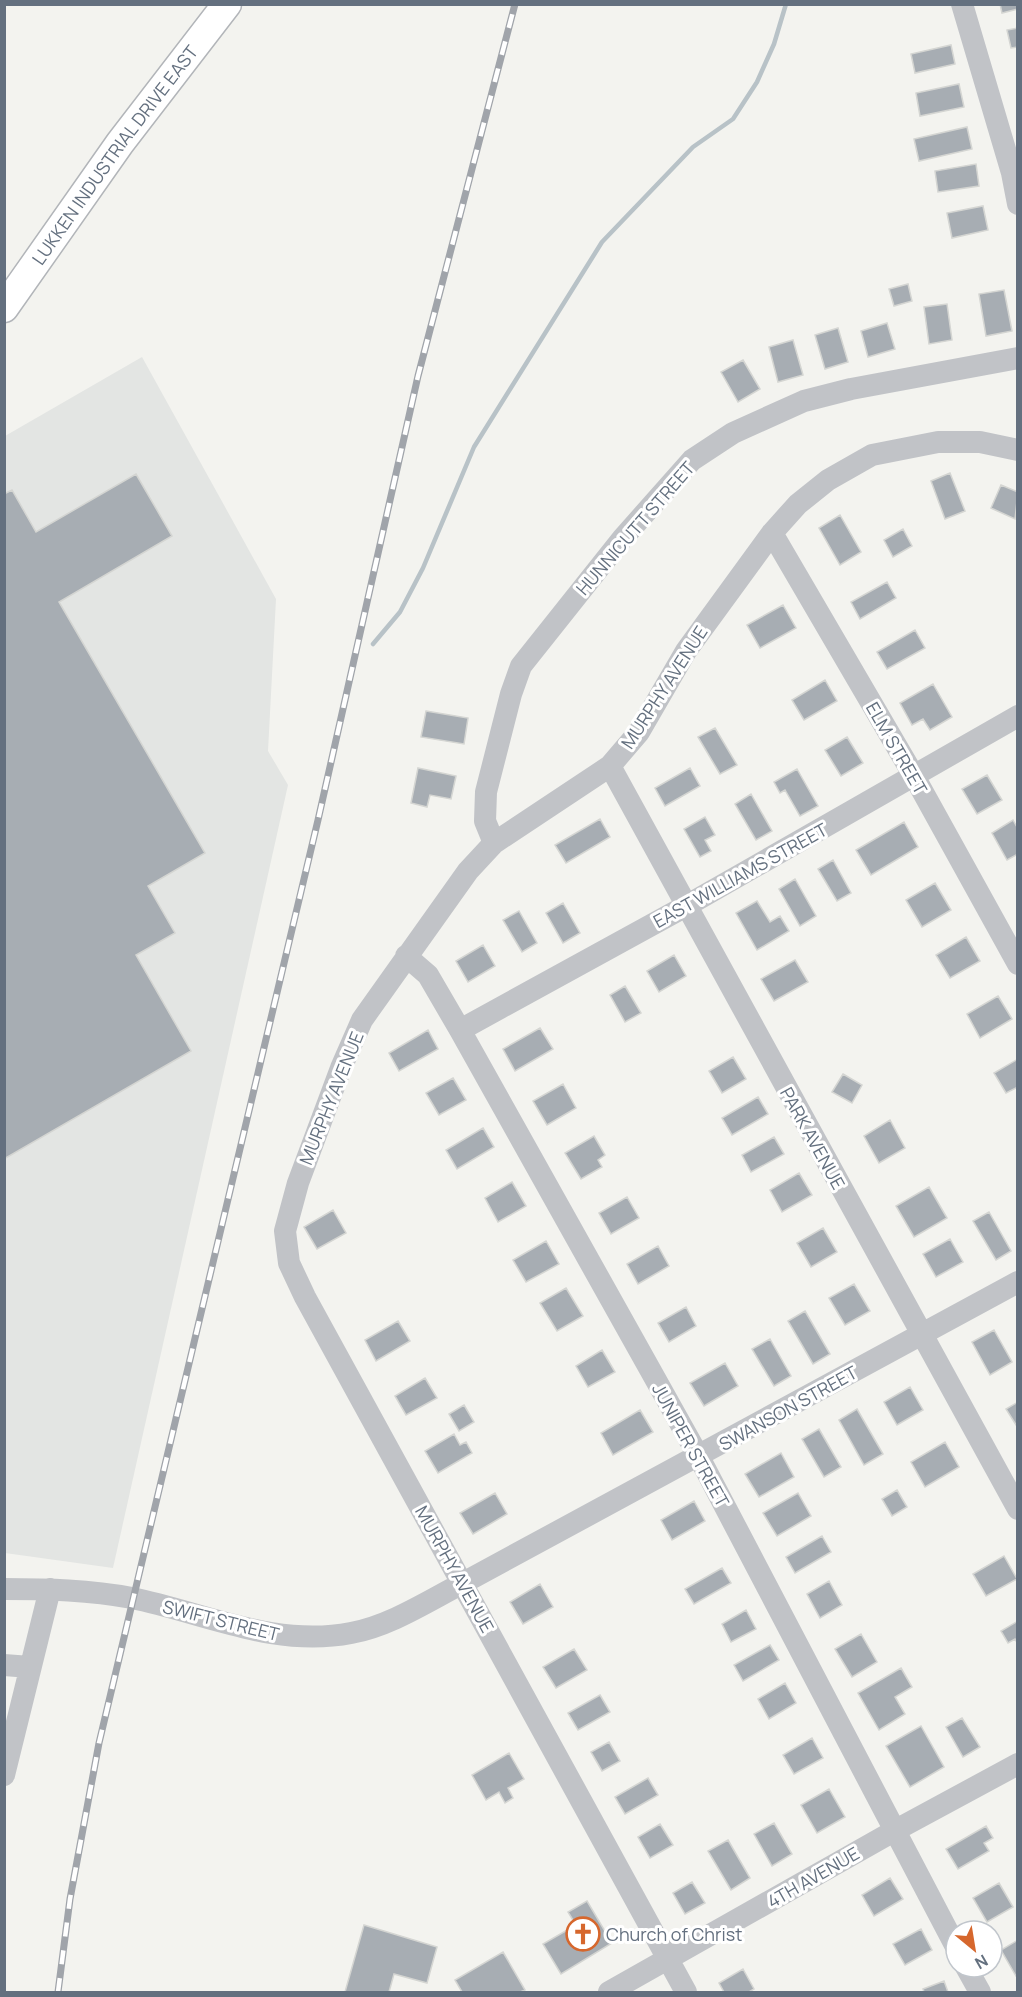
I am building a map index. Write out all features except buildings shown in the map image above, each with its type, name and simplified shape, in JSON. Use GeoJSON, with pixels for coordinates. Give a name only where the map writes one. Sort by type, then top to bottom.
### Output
{"type":"FeatureCollection","features":[{"type":"Feature","properties":{"kind":"main road","name":"LUKKEN INDUSTRIAL DRIVE EAST"},"geometry":{"type":"LineString","coordinates":[[4,308],[120,143],[227,4]]}},
{"type":"Feature","properties":{"kind":"street"},"geometry":{"type":"LineString","coordinates":[[962,4],[1012,173],[1017,204]]}},
{"type":"Feature","properties":{"kind":"street","name":"HUNNICUTT STREET"},"geometry":{"type":"LineString","coordinates":[[494,843],[485,821],[486,792],[511,694],[521,666],[621,539],[692,460],[734,433],[804,401],[851,389],[1017,358]]}},
{"type":"Feature","properties":{"kind":"street","name":"MURPHY AVENUE"},"geometry":{"type":"LineString","coordinates":[[686,1992],[305,1297],[289,1263],[285,1231],[298,1183],[362,1020],[406,957],[468,871],[494,843],[610,766],[639,732],[686,651],[772,533],[798,504],[828,480],[872,455],[938,442],[981,442],[1017,450]]}},
{"type":"Feature","properties":{"kind":"street","name":"ELM STREET"},"geometry":{"type":"LineString","coordinates":[[772,533],[914,776],[1017,964]]}},
{"type":"Feature","properties":{"kind":"street","name":"EAST WILLIAMS STREET"},"geometry":{"type":"LineString","coordinates":[[460,1030],[686,906],[1017,716]]}},
{"type":"Feature","properties":{"kind":"street","name":"PARK AVENUE"},"geometry":{"type":"LineString","coordinates":[[610,766],[1017,1509]]}},
{"type":"Feature","properties":{"kind":"street","name":"JUNIPER STREET"},"geometry":{"type":"LineString","coordinates":[[406,957],[428,975],[699,1457],[944,1925]]}},
{"type":"Feature","properties":{"kind":"street","name":"SWANSON STREET"},"geometry":{"type":"LineString","coordinates":[[463,1584],[1017,1282]]}},
{"type":"Feature","properties":{"kind":"street","name":"SWIFT STREET"},"geometry":{"type":"LineString","coordinates":[[4,1589],[91,1591],[134,1599],[270,1634],[306,1638],[352,1633],[386,1622],[463,1584]]}},
{"type":"Feature","properties":{"kind":"street"},"geometry":{"type":"LineString","coordinates":[[4,1775],[50,1589]]}},
{"type":"Feature","properties":{"kind":"street"},"geometry":{"type":"LineString","coordinates":[[4,1665],[30,1667]]}},
{"type":"Feature","properties":{"kind":"street","name":"4TH AVENUE"},"geometry":{"type":"LineString","coordinates":[[609,1992],[1017,1764]]}},
{"type":"Feature","properties":{"kind":"shaded area"},"geometry":{"type":"Polygon","coordinates":[[[142,357],[276,599],[268,751],[288,785],[113,1568],[5,1553],[5,436],[142,357]]]}},
{"type":"Feature","properties":{"kind":"waterway"},"geometry":{"type":"LineString","coordinates":[[373,644],[400,612],[423,568],[474,447],[602,242],[693,147],[733,119],[757,82],[774,44],[786,4]]}},
{"type":"Feature","properties":{"kind":"railway"},"geometry":{"type":"LineString","coordinates":[[58,1992],[70,1899],[99,1743],[318,820],[418,376],[515,4]]}},
{"type":"Feature","properties":{"kind":"place","name":"Church of Christ"},"geometry":{"type":"Point","coordinates":[583,1934]}}]}
